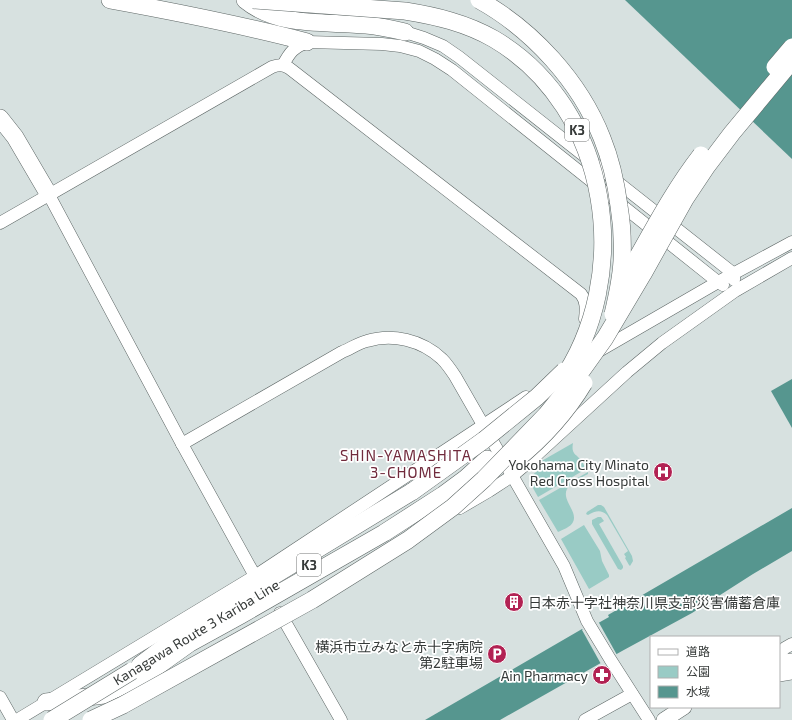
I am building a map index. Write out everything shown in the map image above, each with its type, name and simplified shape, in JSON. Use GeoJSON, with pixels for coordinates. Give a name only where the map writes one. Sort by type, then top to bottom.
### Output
{"type":"FeatureCollection","features":[{"type":"Feature","properties":{"kind":"highway"},"geometry":{"type":"LineString","coordinates":[[110,0],[174,12],[307,42]]}},
{"type":"Feature","properties":{"kind":"highway"},"geometry":{"type":"LineString","coordinates":[[245,0],[259,10],[291,20],[366,25],[406,32]]}},
{"type":"Feature","properties":{"kind":"highway","name":"Kanagawa Route 3 Kariba Line"},"geometry":{"type":"LineString","coordinates":[[52,720],[302,569],[427,497],[487,459],[537,412],[554,391],[571,366],[587,330],[593,312],[598,292],[603,254],[602,216],[595,178],[584,145],[567,111],[556,96],[523,60],[495,40],[479,32],[462,24],[427,14],[405,11],[253,0]]}},
{"type":"Feature","properties":{"kind":"highway","name":"Kanagawa Route 3 Kariba Line"},"geometry":{"type":"LineString","coordinates":[[81,720],[193,658],[411,533],[478,490],[521,456],[557,421],[588,377],[611,322],[620,280],[622,259],[621,220],[613,173],[602,138],[591,116],[560,67],[522,29],[495,9],[479,0]]}},
{"type":"Feature","properties":{"kind":"highway","name":"K3"},"geometry":{"type":"LineString","coordinates":[[132,671],[196,623],[412,491],[484,440],[554,382],[571,363],[593,334],[655,225],[683,180],[722,129],[792,47]]}},
{"type":"Feature","properties":{"kind":"highway","name":"K3"},"geometry":{"type":"LineString","coordinates":[[92,720],[123,705],[312,600],[408,540],[453,507],[484,479],[546,415],[580,373],[605,338],[685,199],[707,166],[732,133],[792,61]]}},
{"type":"Feature","properties":{"kind":"highway"},"geometry":{"type":"LineString","coordinates":[[2,120],[26,155],[49,195]]}},
{"type":"Feature","properties":{"kind":"highway","name":"K3"},"geometry":{"type":"LineString","coordinates":[[104,720],[193,651],[462,496],[521,456]]}},
{"type":"Feature","properties":{"kind":"highway","name":"K3"},"geometry":{"type":"LineString","coordinates":[[46,702],[104,695],[148,673],[190,643],[384,533],[443,496],[487,459]]}},
{"type":"Feature","properties":{"kind":"main road"},"geometry":{"type":"LineString","coordinates":[[780,663],[792,661]]}},
{"type":"Feature","properties":{"kind":"main road"},"geometry":{"type":"LineString","coordinates":[[780,674],[792,672]]}},
{"type":"Feature","properties":{"kind":"main road"},"geometry":{"type":"LineString","coordinates":[[664,720],[682,708]]}},
{"type":"Feature","properties":{"kind":"street"},"geometry":{"type":"LineString","coordinates":[[406,32],[437,43],[459,57],[734,274],[735,292]]}},
{"type":"Feature","properties":{"kind":"street"},"geometry":{"type":"LineString","coordinates":[[283,65],[291,51],[307,42],[382,44],[400,46],[418,51],[435,59],[452,70],[718,282],[735,292]]}},
{"type":"Feature","properties":{"kind":"street"},"geometry":{"type":"LineString","coordinates":[[0,223],[272,67],[283,65],[289,68],[580,294],[585,300],[586,308],[583,341],[590,357]]}},
{"type":"Feature","properties":{"kind":"street"},"geometry":{"type":"LineString","coordinates":[[49,195],[254,576]]}},
{"type":"Feature","properties":{"kind":"street"},"geometry":{"type":"LineString","coordinates":[[17,720],[254,576],[575,366],[718,282],[792,242]]}},
{"type":"Feature","properties":{"kind":"street"},"geometry":{"type":"LineString","coordinates":[[110,720],[280,613],[512,476],[627,372],[662,344],[735,292],[792,258]]}},
{"type":"Feature","properties":{"kind":"street"},"geometry":{"type":"LineString","coordinates":[[182,444],[342,352],[366,341],[388,337],[409,340],[424,347],[442,359],[455,376],[564,566],[590,625],[649,720]]}},
{"type":"Feature","properties":{"kind":"street"},"geometry":{"type":"LineString","coordinates":[[280,613],[341,720]]}},
{"type":"Feature","properties":{"kind":"street"},"geometry":{"type":"LineString","coordinates":[[780,653],[792,644]]}},
{"type":"Feature","properties":{"kind":"street"},"geometry":{"type":"LineString","coordinates":[[585,720],[632,694]]}},
{"type":"Feature","properties":{"kind":"street"},"geometry":{"type":"LineString","coordinates":[[0,697],[13,720]]}},
{"type":"Feature","properties":{"kind":"green space"},"geometry":{"type":"Polygon","coordinates":[[[573,443],[573,452],[581,460],[586,469],[538,497],[529,481],[530,477],[541,468],[538,463],[573,443]]]}},
{"type":"Feature","properties":{"kind":"green space"},"geometry":{"type":"Polygon","coordinates":[[[588,472],[588,474],[571,484],[567,489],[567,499],[574,517],[573,522],[558,532],[539,500],[588,472]]]}},
{"type":"Feature","properties":{"kind":"green space"},"geometry":{"type":"Polygon","coordinates":[[[598,505],[604,507],[632,556],[633,561],[630,566],[624,554],[628,551],[607,515],[600,511],[588,515],[586,514],[598,505]]]}},
{"type":"Feature","properties":{"kind":"green space"},"geometry":{"type":"Polygon","coordinates":[[[601,517],[604,521],[599,524],[623,566],[621,570],[618,569],[592,524],[592,520],[601,517]]]}},
{"type":"Feature","properties":{"kind":"green space"},"geometry":{"type":"Polygon","coordinates":[[[584,525],[600,551],[602,561],[609,575],[609,577],[589,589],[561,539],[584,525]]]}},
{"type":"Feature","properties":{"kind":"water"},"geometry":{"type":"Polygon","coordinates":[[[625,0],[792,0],[792,159],[625,0]]]}},
{"type":"Feature","properties":{"kind":"water"},"geometry":{"type":"Polygon","coordinates":[[[792,379],[792,428],[771,391],[792,379]]]}},
{"type":"Feature","properties":{"kind":"water"},"geometry":{"type":"Polygon","coordinates":[[[792,508],[792,551],[692,613],[500,720],[425,720],[582,629],[584,631],[609,617],[608,615],[792,508]]]}},
{"type":"Feature","properties":{"kind":"pier"},"geometry":{"type":"Polygon","coordinates":[[[598,621],[617,655],[601,664],[582,630],[598,621]]]}},
{"type":"Feature","properties":{"kind":"place","name":"Yokohama City Minato Red Cross Hospital"},"geometry":{"type":"Point","coordinates":[663,472]}},
{"type":"Feature","properties":{"kind":"place","name":"日本赤十字社神奈川県支部災害備蓄倉庫"},"geometry":{"type":"Point","coordinates":[514,602]}},
{"type":"Feature","properties":{"kind":"place","name":"横浜市立みなと赤十字病院 第2駐車場"},"geometry":{"type":"Point","coordinates":[497,654]}},
{"type":"Feature","properties":{"kind":"place","name":"Ain Pharmacy"},"geometry":{"type":"Point","coordinates":[602,675]}},
{"type":"Feature","properties":{"kind":"district","name":"SHIN-YAMASHITA 3-CHOME"},"geometry":{"type":"Point","coordinates":[406,464]}}]}
